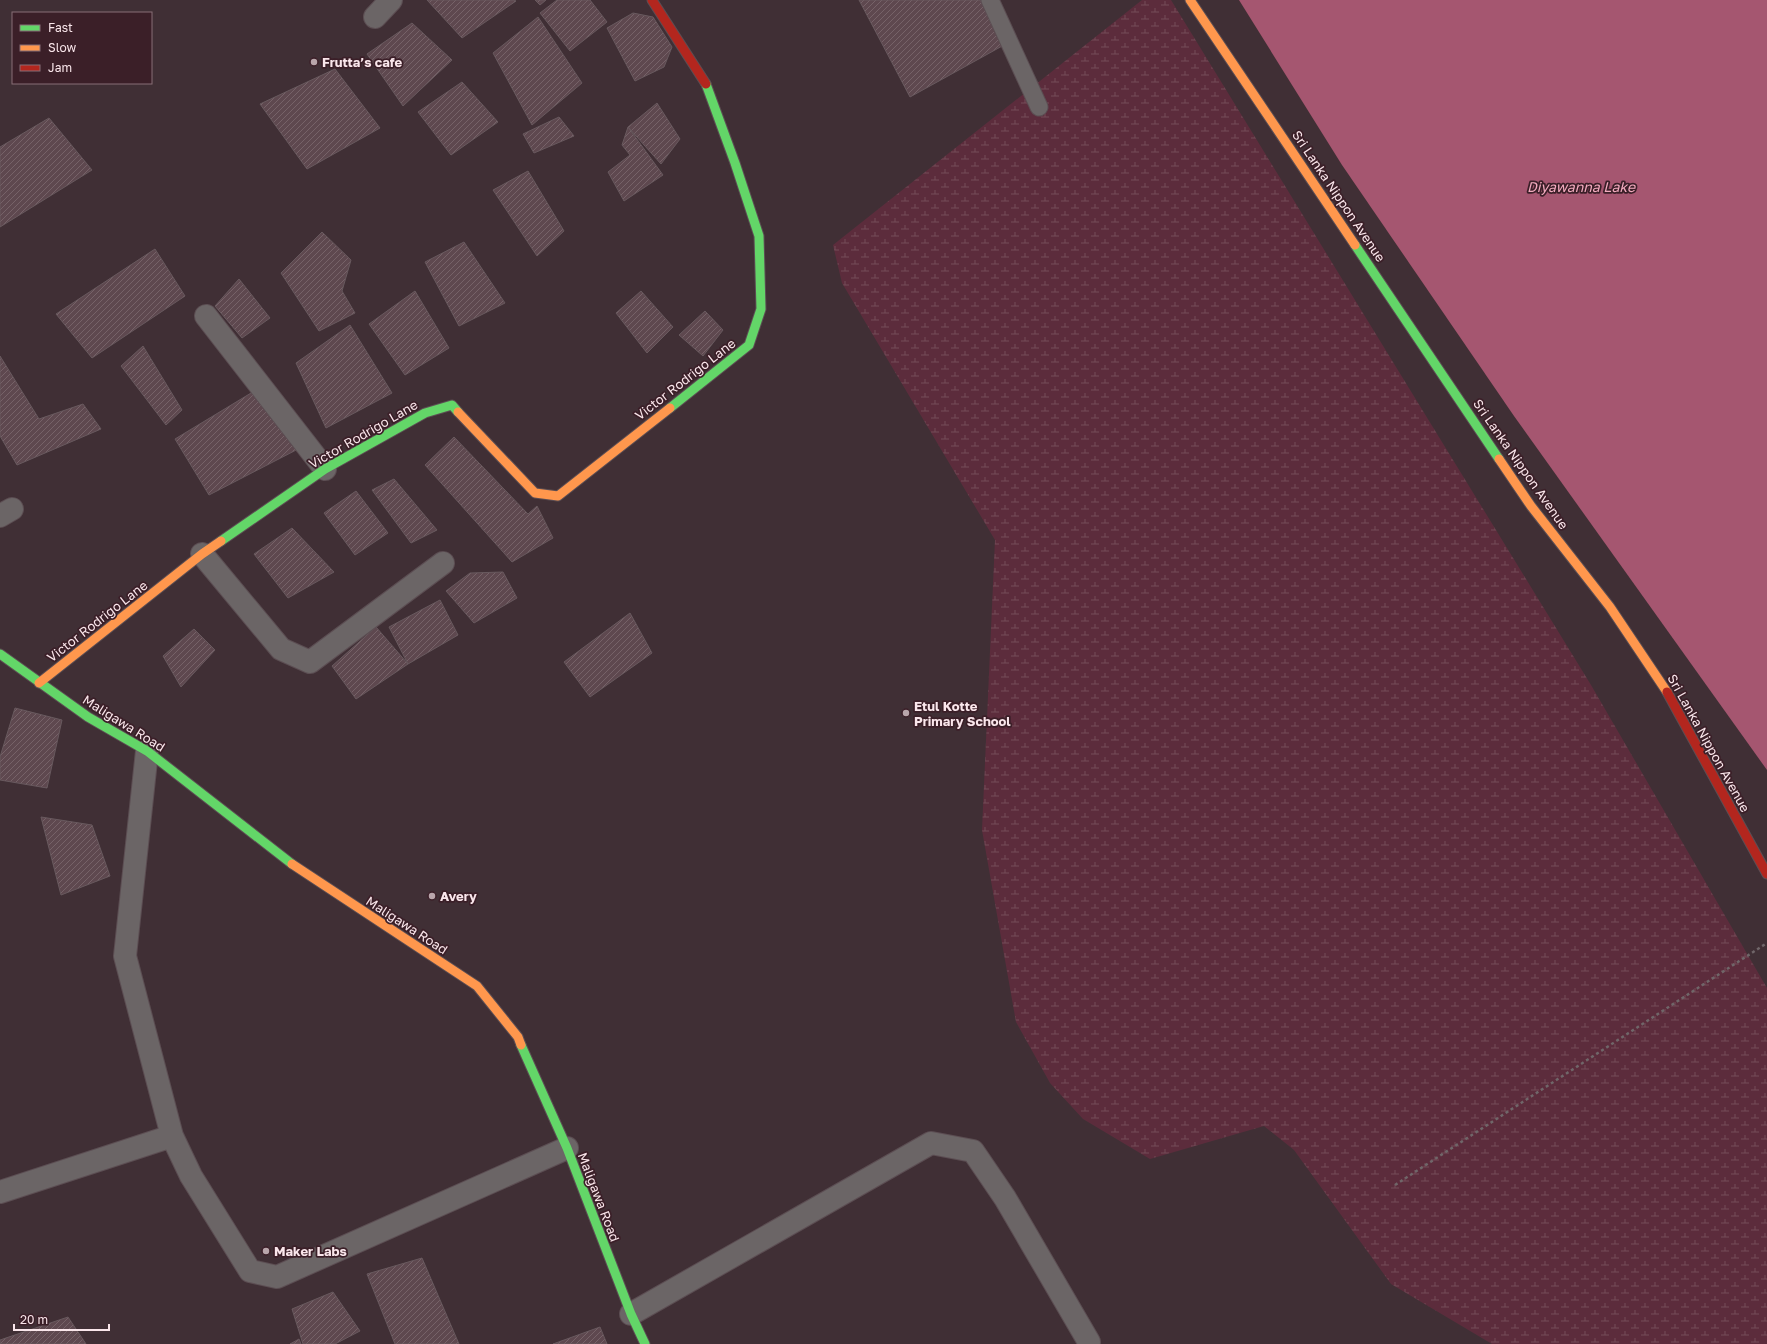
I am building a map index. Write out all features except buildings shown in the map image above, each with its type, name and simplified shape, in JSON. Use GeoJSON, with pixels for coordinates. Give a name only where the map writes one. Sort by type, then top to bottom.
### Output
{"type":"FeatureCollection","features":[{"type":"Feature","properties":{"kind":"street"},"geometry":{"type":"LineString","coordinates":[[375,17],[391,0]]}},
{"type":"Feature","properties":{"kind":"street","name":"Victor Rodrigo Lane"},"geometry":{"type":"LineString","coordinates":[[39,683],[202,554],[325,469],[425,413],[452,405],[535,493],[558,496],[749,345],[761,309],[759,236],[735,163],[705,81],[653,0]]}},
{"type":"Feature","properties":{"kind":"street","name":"Sri Lanka Nippon Avenue"},"geometry":{"type":"LineString","coordinates":[[1190,0],[1242,75],[1531,506],[1610,607],[1674,702],[1767,874]]}},
{"type":"Feature","properties":{"kind":"street"},"geometry":{"type":"LineString","coordinates":[[206,316],[325,469]]}},
{"type":"Feature","properties":{"kind":"street"},"geometry":{"type":"LineString","coordinates":[[202,554],[281,649],[310,662],[443,563]]}},
{"type":"Feature","properties":{"kind":"street","name":"Maligawa Road"},"geometry":{"type":"LineString","coordinates":[[0,654],[88,717],[147,751],[290,863],[477,986],[518,1037],[567,1148],[631,1314],[645,1344]]}},
{"type":"Feature","properties":{"kind":"street"},"geometry":{"type":"LineString","coordinates":[[147,751],[125,956],[172,1136],[191,1176],[250,1271],[277,1277],[567,1148]]}},
{"type":"Feature","properties":{"kind":"street"},"geometry":{"type":"LineString","coordinates":[[0,1192],[172,1136]]}},
{"type":"Feature","properties":{"kind":"street"},"geometry":{"type":"LineString","coordinates":[[631,1314],[931,1143],[973,1151],[1004,1198],[1089,1342]]}},
{"type":"Feature","properties":{"kind":"lane"},"geometry":{"type":"LineString","coordinates":[[990,0],[1039,107]]}},
{"type":"Feature","properties":{"kind":"path"},"geometry":{"type":"LineString","coordinates":[[1395,1185],[1767,943]]}},
{"type":"Feature","properties":{"kind":"green space"},"geometry":{"type":"Polygon","coordinates":[[[1142,0],[1171,0],[1591,685],[1767,988],[1767,1344],[1492,1344],[1391,1284],[1294,1150],[1264,1126],[1150,1159],[1083,1119],[1050,1083],[1016,1022],[982,830],[995,540],[842,283],[833,245],[1142,0]]]}},
{"type":"Feature","properties":{"kind":"water","name":"Diyawanna Lake"},"geometry":{"type":"Polygon","coordinates":[[[1239,0],[1767,0],[1767,770],[1514,416],[1342,165],[1239,0]]]}},
{"type":"Feature","properties":{"kind":"traffic: fast"},"geometry":{"type":"LineString","coordinates":[[670,408],[749,345],[761,309],[759,236],[735,163],[706,84]]}},
{"type":"Feature","properties":{"kind":"traffic: fast"},"geometry":{"type":"LineString","coordinates":[[1355,245],[1499,459]]}},
{"type":"Feature","properties":{"kind":"traffic: fast"},"geometry":{"type":"LineString","coordinates":[[221,541],[325,469],[425,413],[452,405],[458,412]]}},
{"type":"Feature","properties":{"kind":"traffic: fast"},"geometry":{"type":"LineString","coordinates":[[0,654],[88,717],[147,751],[292,864]]}},
{"type":"Feature","properties":{"kind":"traffic: fast"},"geometry":{"type":"LineString","coordinates":[[521,1045],[567,1148],[631,1314],[645,1344]]}},
{"type":"Feature","properties":{"kind":"traffic: slow"},"geometry":{"type":"LineString","coordinates":[[1190,0],[1355,245]]}},
{"type":"Feature","properties":{"kind":"traffic: slow"},"geometry":{"type":"LineString","coordinates":[[458,412],[535,493],[558,496],[670,408]]}},
{"type":"Feature","properties":{"kind":"traffic: slow"},"geometry":{"type":"LineString","coordinates":[[1499,459],[1531,506],[1610,607],[1667,692]]}},
{"type":"Feature","properties":{"kind":"traffic: slow"},"geometry":{"type":"LineString","coordinates":[[39,683],[202,554],[221,541]]}},
{"type":"Feature","properties":{"kind":"traffic: slow"},"geometry":{"type":"LineString","coordinates":[[292,864],[477,986],[518,1037],[521,1045]]}},
{"type":"Feature","properties":{"kind":"traffic: jam"},"geometry":{"type":"LineString","coordinates":[[652,0],[706,84]]}},
{"type":"Feature","properties":{"kind":"traffic: jam"},"geometry":{"type":"LineString","coordinates":[[1667,692],[1767,874]]}},
{"type":"Feature","properties":{"kind":"place","name":"Frutta’s cafe"},"geometry":{"type":"Point","coordinates":[314,62]}},
{"type":"Feature","properties":{"kind":"place","name":"Etul Kotte Primary School"},"geometry":{"type":"Point","coordinates":[906,713]}},
{"type":"Feature","properties":{"kind":"place","name":"Avery"},"geometry":{"type":"Point","coordinates":[432,896]}},
{"type":"Feature","properties":{"kind":"place","name":"Maker Labs"},"geometry":{"type":"Point","coordinates":[266,1251]}}]}
